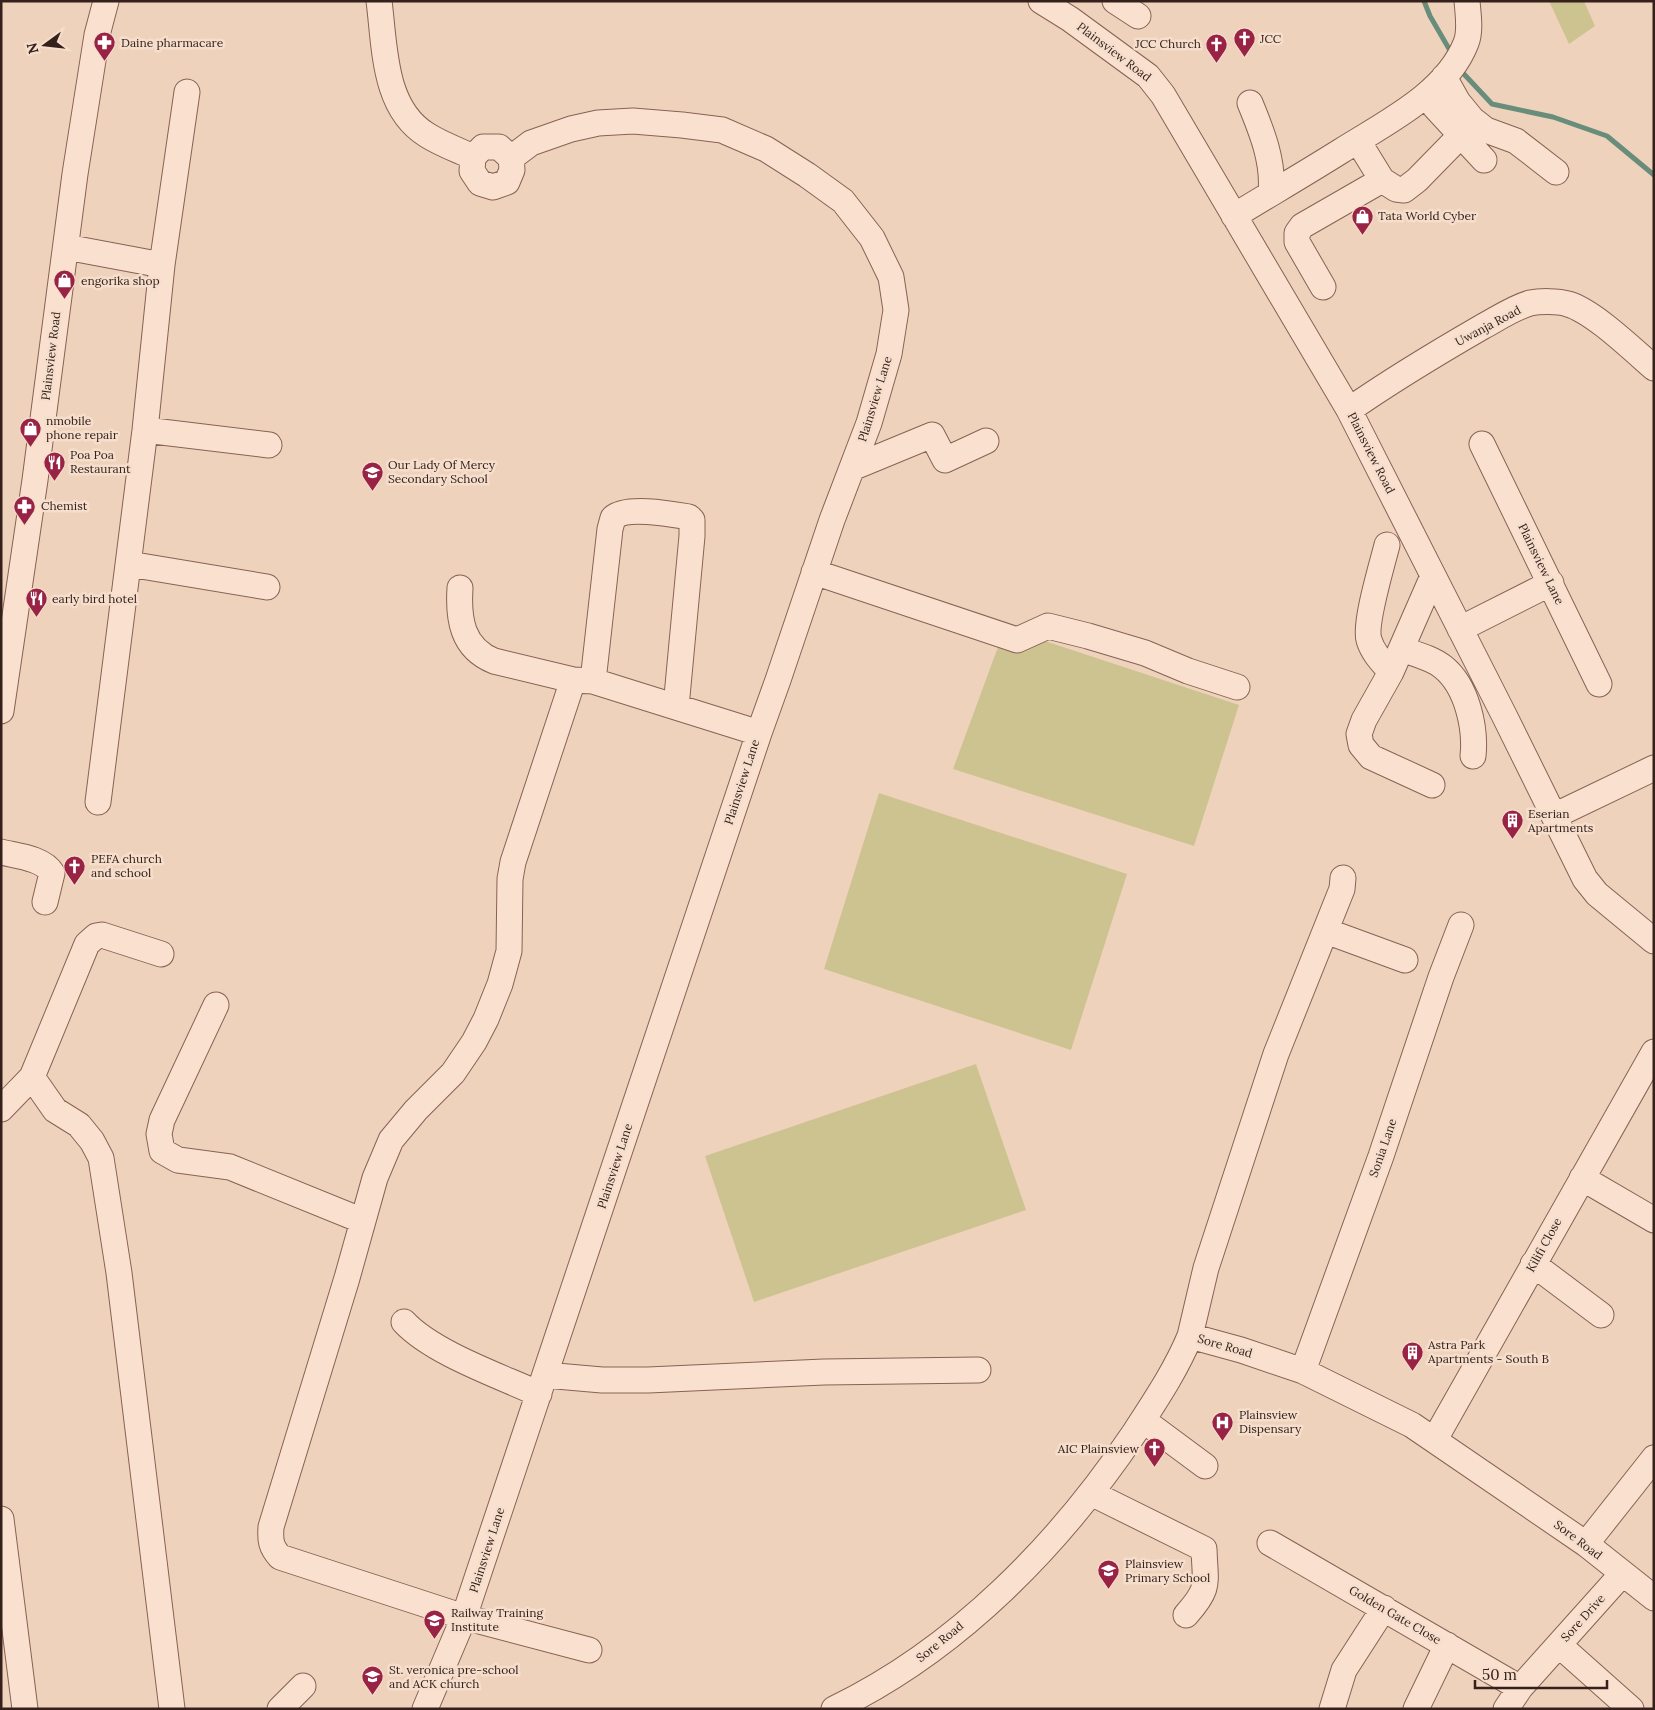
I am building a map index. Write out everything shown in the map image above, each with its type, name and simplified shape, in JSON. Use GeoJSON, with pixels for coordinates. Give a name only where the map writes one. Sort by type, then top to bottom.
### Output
{"type":"FeatureCollection","features":[{"type":"Feature","properties":{"kind":"street","name":"Plainsview Road"},"geometry":{"type":"LineString","coordinates":[[1,711],[36,480],[90,77],[97,35],[106,1]]}},
{"type":"Feature","properties":{"kind":"street"},"geometry":{"type":"LineString","coordinates":[[379,1],[389,78],[400,107],[409,119],[426,135],[473,157]]}},
{"type":"Feature","properties":{"kind":"street","name":"Plainsview Road"},"geometry":{"type":"LineString","coordinates":[[1040,1],[1075,10],[1153,81],[1349,410],[1585,879],[1605,902],[1654,941]]}},
{"type":"Feature","properties":{"kind":"street"},"geometry":{"type":"LineString","coordinates":[[1115,1],[1138,16]]}},
{"type":"Feature","properties":{"kind":"street"},"geometry":{"type":"LineString","coordinates":[[1234,216],[1358,141],[1410,108],[1427,94],[1444,77],[1460,55],[1467,41],[1468,1]]}},
{"type":"Feature","properties":{"kind":"street"},"geometry":{"type":"LineString","coordinates":[[1444,77],[1458,102],[1472,119],[1486,130],[1516,142],[1556,172]]}},
{"type":"Feature","properties":{"kind":"street"},"geometry":{"type":"LineString","coordinates":[[98,802],[145,430],[162,265],[187,92]]}},
{"type":"Feature","properties":{"kind":"street"},"geometry":{"type":"LineString","coordinates":[[1250,103],[1264,137],[1273,178],[1271,193]]}},
{"type":"Feature","properties":{"kind":"street"},"geometry":{"type":"LineString","coordinates":[[1435,107],[1484,160]]}},
{"type":"Feature","properties":{"kind":"street","name":"Plainsview Lane"},"geometry":{"type":"LineString","coordinates":[[424,1709],[464,1617],[759,733],[832,520],[869,423],[889,354],[896,310],[891,277],[872,238],[842,201],[807,175],[766,149],[722,130],[633,121],[598,123],[571,129],[531,143],[511,158]]}},
{"type":"Feature","properties":{"kind":"street"},"geometry":{"type":"LineString","coordinates":[[1358,141],[1382,180],[1396,189],[1404,190],[1417,180],[1461,135]]}},
{"type":"Feature","properties":{"kind":"street"},"geometry":{"type":"LineString","coordinates":[[483,147],[499,147],[511,158],[512,170],[506,182],[493,187],[480,184],[472,171],[473,157],[483,147]]}},
{"type":"Feature","properties":{"kind":"street"},"geometry":{"type":"LineString","coordinates":[[1323,287],[1297,242],[1296,233],[1302,226],[1382,180]]}},
{"type":"Feature","properties":{"kind":"street"},"geometry":{"type":"LineString","coordinates":[[66,247],[162,265]]}},
{"type":"Feature","properties":{"kind":"street","name":"Uwanja Road"},"geometry":{"type":"LineString","coordinates":[[1349,410],[1384,386],[1471,334],[1531,303],[1568,304],[1582,310],[1654,368]]}},
{"type":"Feature","properties":{"kind":"street"},"geometry":{"type":"LineString","coordinates":[[145,430],[269,445]]}},
{"type":"Feature","properties":{"kind":"street"},"geometry":{"type":"LineString","coordinates":[[852,468],[932,435],[945,460],[986,441]]}},
{"type":"Feature","properties":{"kind":"street","name":"Plainsview Lane"},"geometry":{"type":"LineString","coordinates":[[1482,444],[1599,684]]}},
{"type":"Feature","properties":{"kind":"street"},"geometry":{"type":"LineString","coordinates":[[589,1650],[464,1617],[280,1557],[272,1548],[270,1540],[271,1527],[347,1278],[375,1178],[392,1140],[416,1110],[453,1073],[474,1042],[486,1019],[500,984],[509,951],[510,879],[513,862],[583,681],[610,529],[613,518],[622,513],[634,512],[689,517],[692,520],[676,707]]}},
{"type":"Feature","properties":{"kind":"street"},"geometry":{"type":"LineString","coordinates":[[1387,545],[1368,629],[1369,641],[1378,657],[1391,672]]}},
{"type":"Feature","properties":{"kind":"street"},"geometry":{"type":"LineString","coordinates":[[129,564],[267,587]]}},
{"type":"Feature","properties":{"kind":"street"},"geometry":{"type":"LineString","coordinates":[[814,572],[1017,640],[1048,626],[1145,653],[1188,671],[1238,686]]}},
{"type":"Feature","properties":{"kind":"street"},"geometry":{"type":"LineString","coordinates":[[1432,785],[1371,757],[1361,745],[1359,734],[1364,720],[1391,672],[1433,576]]}},
{"type":"Feature","properties":{"kind":"street"},"geometry":{"type":"LineString","coordinates":[[1460,629],[1550,582]]}},
{"type":"Feature","properties":{"kind":"street"},"geometry":{"type":"LineString","coordinates":[[460,588],[459,604],[463,629],[473,647],[482,656],[494,661],[583,681],[759,733]]}},
{"type":"Feature","properties":{"kind":"street"},"geometry":{"type":"LineString","coordinates":[[1401,649],[1442,666],[1450,674],[1466,703],[1471,720],[1474,740],[1471,755]]}},
{"type":"Feature","properties":{"kind":"street"},"geometry":{"type":"LineString","coordinates":[[1554,816],[1654,768]]}},
{"type":"Feature","properties":{"kind":"street"},"geometry":{"type":"LineString","coordinates":[[1,852],[35,861],[48,867],[52,873],[45,902]]}},
{"type":"Feature","properties":{"kind":"street"},"geometry":{"type":"LineString","coordinates":[[1190,1336],[1206,1268],[1276,1054],[1326,932],[1342,889],[1343,878]]}},
{"type":"Feature","properties":{"kind":"street","name":"Sonia Lane"},"geometry":{"type":"LineString","coordinates":[[1303,1371],[1381,1156],[1441,977],[1461,925]]}},
{"type":"Feature","properties":{"kind":"street"},"geometry":{"type":"LineString","coordinates":[[1326,932],[1406,960]]}},
{"type":"Feature","properties":{"kind":"street"},"geometry":{"type":"LineString","coordinates":[[1,1109],[32,1076],[87,944],[96,936],[102,935],[161,954]]}},
{"type":"Feature","properties":{"kind":"street"},"geometry":{"type":"LineString","coordinates":[[216,1005],[162,1120],[159,1134],[162,1151],[178,1160],[230,1167],[363,1221]]}},
{"type":"Feature","properties":{"kind":"street","name":"Kilifi Close"},"geometry":{"type":"LineString","coordinates":[[1435,1439],[1654,1052]]}},
{"type":"Feature","properties":{"kind":"street"},"geometry":{"type":"LineString","coordinates":[[32,1076],[55,1110],[79,1125],[92,1141],[101,1158],[120,1283],[172,1709]]}},
{"type":"Feature","properties":{"kind":"street"},"geometry":{"type":"LineString","coordinates":[[1582,1178],[1654,1220]]}},
{"type":"Feature","properties":{"kind":"street"},"geometry":{"type":"LineString","coordinates":[[1533,1264],[1601,1315]]}},
{"type":"Feature","properties":{"kind":"street"},"geometry":{"type":"LineString","coordinates":[[404,1322],[418,1335],[457,1357],[542,1384],[824,1372],[978,1370]]}},
{"type":"Feature","properties":{"kind":"street","name":"Sore Road"},"geometry":{"type":"LineString","coordinates":[[834,1709],[908,1668],[1010,1584],[1091,1493],[1142,1420],[1181,1357],[1190,1336],[1303,1371],[1412,1425],[1586,1544],[1622,1574],[1653,1595]]}},
{"type":"Feature","properties":{"kind":"street"},"geometry":{"type":"LineString","coordinates":[[1142,1420],[1204,1466]]}},
{"type":"Feature","properties":{"kind":"street"},"geometry":{"type":"LineString","coordinates":[[1586,1544],[1654,1458]]}},
{"type":"Feature","properties":{"kind":"street"},"geometry":{"type":"LineString","coordinates":[[1091,1493],[1204,1549],[1206,1583],[1201,1598],[1186,1615]]}},
{"type":"Feature","properties":{"kind":"street"},"geometry":{"type":"LineString","coordinates":[[1,1519],[25,1709]]}},
{"type":"Feature","properties":{"kind":"street","name":"Golden Gate Close"},"geometry":{"type":"LineString","coordinates":[[1270,1543],[1520,1688]]}},
{"type":"Feature","properties":{"kind":"street","name":"Sore Drive"},"geometry":{"type":"LineString","coordinates":[[1506,1709],[1520,1688],[1622,1574]]}},
{"type":"Feature","properties":{"kind":"street"},"geometry":{"type":"LineString","coordinates":[[1332,1709],[1344,1670],[1384,1608]]}},
{"type":"Feature","properties":{"kind":"street"},"geometry":{"type":"LineString","coordinates":[[1416,1709],[1447,1645]]}},
{"type":"Feature","properties":{"kind":"street"},"geometry":{"type":"LineString","coordinates":[[1558,1645],[1631,1709]]}},
{"type":"Feature","properties":{"kind":"street"},"geometry":{"type":"LineString","coordinates":[[280,1709],[303,1686]]}},
{"type":"Feature","properties":{"kind":"shaded area"},"geometry":{"type":"Polygon","coordinates":[[[1549,1],[1584,1],[1595,26],[1569,44],[1549,1]]]}},
{"type":"Feature","properties":{"kind":"shaded area"},"geometry":{"type":"Polygon","coordinates":[[[1005,628],[1239,705],[1194,846],[953,769],[1005,628]]]}},
{"type":"Feature","properties":{"kind":"shaded area"},"geometry":{"type":"Polygon","coordinates":[[[879,793],[1127,874],[1071,1050],[824,969],[879,793]]]}},
{"type":"Feature","properties":{"kind":"shaded area"},"geometry":{"type":"Polygon","coordinates":[[[976,1064],[1026,1210],[754,1302],[705,1156],[976,1064]]]}},
{"type":"Feature","properties":{"kind":"waterway"},"geometry":{"type":"LineString","coordinates":[[1424,1],[1430,16],[1452,54]]}},
{"type":"Feature","properties":{"kind":"waterway"},"geometry":{"type":"LineString","coordinates":[[1460,67],[1463,73],[1492,104],[1553,117],[1607,136],[1654,175]]}},
{"type":"Feature","properties":{"kind":"place","name":"JCC"},"geometry":{"type":"Point","coordinates":[1244,58]}},
{"type":"Feature","properties":{"kind":"place","name":"Daine pharmacare"},"geometry":{"type":"Point","coordinates":[105,62]}},
{"type":"Feature","properties":{"kind":"place","name":"JCC Church"},"geometry":{"type":"Point","coordinates":[1217,63]}},
{"type":"Feature","properties":{"kind":"place","name":"Tata World Cyber"},"geometry":{"type":"Point","coordinates":[1362,235]}},
{"type":"Feature","properties":{"kind":"place","name":"engorika shop"},"geometry":{"type":"Point","coordinates":[65,300]}},
{"type":"Feature","properties":{"kind":"place","name":"nmobile phone repair"},"geometry":{"type":"Point","coordinates":[30,447]}},
{"type":"Feature","properties":{"kind":"place","name":"Poa Poa Restaurant"},"geometry":{"type":"Point","coordinates":[54,481]}},
{"type":"Feature","properties":{"kind":"place","name":"Our Lady Of Mercy Secondary School"},"geometry":{"type":"Point","coordinates":[372,491]}},
{"type":"Feature","properties":{"kind":"place","name":"Chemist"},"geometry":{"type":"Point","coordinates":[25,525]}},
{"type":"Feature","properties":{"kind":"place","name":"early bird hotel"},"geometry":{"type":"Point","coordinates":[36,618]}},
{"type":"Feature","properties":{"kind":"place","name":"Eserian Apartments"},"geometry":{"type":"Point","coordinates":[1512,840]}},
{"type":"Feature","properties":{"kind":"place","name":"PEFA church and school"},"geometry":{"type":"Point","coordinates":[75,885]}},
{"type":"Feature","properties":{"kind":"place","name":"Astra Park Apartments - South B"},"geometry":{"type":"Point","coordinates":[1412,1371]}},
{"type":"Feature","properties":{"kind":"place","name":"Plainsview Dispensary"},"geometry":{"type":"Point","coordinates":[1223,1441]}},
{"type":"Feature","properties":{"kind":"place","name":"AIC Plainsview"},"geometry":{"type":"Point","coordinates":[1155,1468]}},
{"type":"Feature","properties":{"kind":"place","name":"Plainsview Primary School"},"geometry":{"type":"Point","coordinates":[1109,1590]}},
{"type":"Feature","properties":{"kind":"place","name":"Railway Training Institute"},"geometry":{"type":"Point","coordinates":[435,1639]}},
{"type":"Feature","properties":{"kind":"place","name":"St. veronica pre-school and ACK church"},"geometry":{"type":"Point","coordinates":[373,1696]}}]}
